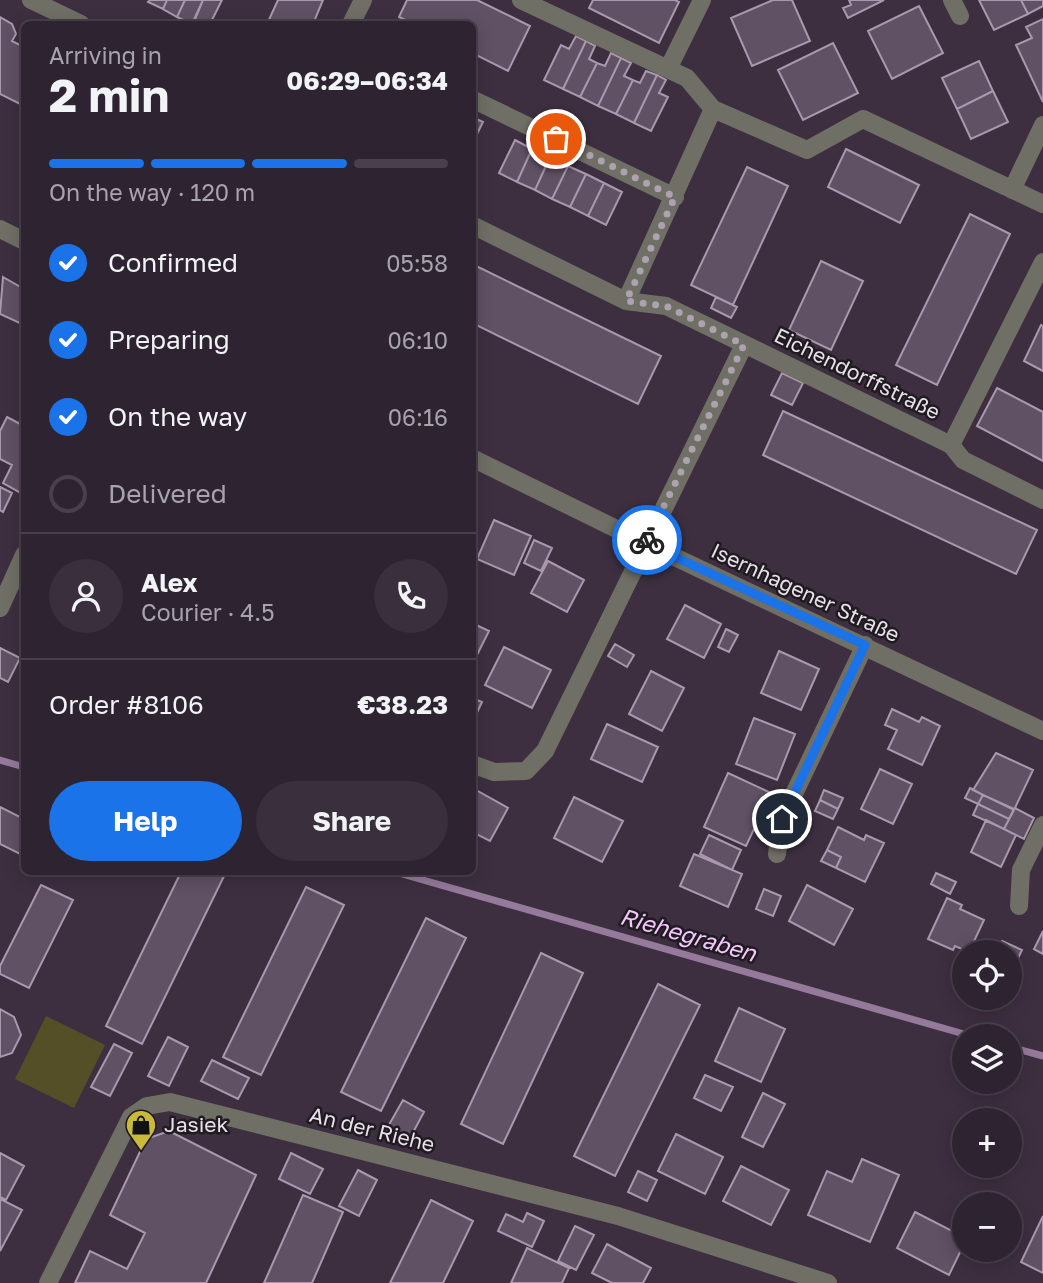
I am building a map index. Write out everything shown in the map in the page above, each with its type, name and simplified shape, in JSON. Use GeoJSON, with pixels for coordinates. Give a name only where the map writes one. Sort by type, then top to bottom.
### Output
{"type":"FeatureCollection","features":[{"type":"Feature","properties":{"kind":"street"},"geometry":{"type":"LineString","coordinates":[[31,0],[75,21]]}},
{"type":"Feature","properties":{"kind":"street"},"geometry":{"type":"LineString","coordinates":[[352,21],[363,0]]}},
{"type":"Feature","properties":{"kind":"street"},"geometry":{"type":"LineString","coordinates":[[521,0],[687,78],[713,109],[807,150],[863,119],[1043,204]]}},
{"type":"Feature","properties":{"kind":"street"},"geometry":{"type":"LineString","coordinates":[[668,69],[702,0]]}},
{"type":"Feature","properties":{"kind":"street"},"geometry":{"type":"LineString","coordinates":[[476,101],[675,197]]}},
{"type":"Feature","properties":{"kind":"street"},"geometry":{"type":"LineString","coordinates":[[626,301],[713,109]]}},
{"type":"Feature","properties":{"kind":"street"},"geometry":{"type":"LineString","coordinates":[[1012,190],[1043,125]]}},
{"type":"Feature","properties":{"kind":"street","name":"Eichendorffstraße"},"geometry":{"type":"LineString","coordinates":[[476,227],[626,301],[666,306],[951,445],[963,460],[1043,500]]}},
{"type":"Feature","properties":{"kind":"street"},"geometry":{"type":"LineString","coordinates":[[0,229],[21,240]]}},
{"type":"Feature","properties":{"kind":"street","name":"Eichendorffstraße"},"geometry":{"type":"LineString","coordinates":[[951,445],[1043,262]]}},
{"type":"Feature","properties":{"kind":"street"},"geometry":{"type":"LineString","coordinates":[[476,765],[494,772],[526,771],[545,751],[744,345]]}},
{"type":"Feature","properties":{"kind":"street","name":"Isernhagener Straße"},"geometry":{"type":"LineString","coordinates":[[476,460],[645,543],[1043,730]]}},
{"type":"Feature","properties":{"kind":"street"},"geometry":{"type":"LineString","coordinates":[[0,608],[21,562]]}},
{"type":"Feature","properties":{"kind":"street"},"geometry":{"type":"LineString","coordinates":[[777,854],[782,819],[865,645]]}},
{"type":"Feature","properties":{"kind":"street"},"geometry":{"type":"LineString","coordinates":[[1019,906],[1021,870],[1043,825]]}},
{"type":"Feature","properties":{"kind":"street","name":"An der Riehe"},"geometry":{"type":"LineString","coordinates":[[48,1283],[131,1117],[147,1106],[170,1102],[618,1216],[777,1275],[828,1283]]}},
{"type":"Feature","properties":{"kind":"shaded area"},"geometry":{"type":"Polygon","coordinates":[[[46,1016],[105,1045],[74,1108],[15,1079],[46,1016]]]}},
{"type":"Feature","properties":{"kind":"building"},"geometry":{"type":"Polygon","coordinates":[[[167,0],[163,9],[148,2],[167,0]]]}},
{"type":"Feature","properties":{"kind":"building"},"geometry":{"type":"Polygon","coordinates":[[[167,0],[185,0],[177,17],[163,9],[167,0]]]}},
{"type":"Feature","properties":{"kind":"building"},"geometry":{"type":"Polygon","coordinates":[[[185,0],[203,0],[193,21],[177,17],[185,0]]]}},
{"type":"Feature","properties":{"kind":"building"},"geometry":{"type":"Polygon","coordinates":[[[203,0],[222,0],[212,21],[194,21],[203,0]]]}},
{"type":"Feature","properties":{"kind":"building"},"geometry":{"type":"Polygon","coordinates":[[[278,0],[323,0],[314,21],[268,21],[278,0]]]}},
{"type":"Feature","properties":{"kind":"building"},"geometry":{"type":"Polygon","coordinates":[[[407,0],[477,0],[530,26],[508,71],[476,55],[476,21],[408,21],[399,17],[407,0]]]}},
{"type":"Feature","properties":{"kind":"building"},"geometry":{"type":"Polygon","coordinates":[[[593,0],[679,2],[659,43],[589,8],[593,0]]]}},
{"type":"Feature","properties":{"kind":"building"},"geometry":{"type":"Polygon","coordinates":[[[773,0],[792,0],[810,41],[752,66],[731,18],[773,0]]]}},
{"type":"Feature","properties":{"kind":"building"},"geometry":{"type":"Polygon","coordinates":[[[849,0],[884,0],[848,18],[843,8],[851,5],[849,0]]]}},
{"type":"Feature","properties":{"kind":"building"},"geometry":{"type":"Polygon","coordinates":[[[979,0],[1021,0],[1028,14],[994,30],[979,0]]]}},
{"type":"Feature","properties":{"kind":"building"},"geometry":{"type":"Polygon","coordinates":[[[1021,0],[1043,0],[1043,6],[1028,14],[1021,0]]]}},
{"type":"Feature","properties":{"kind":"building"},"geometry":{"type":"Polygon","coordinates":[[[919,6],[943,53],[892,79],[868,31],[919,6]]]}},
{"type":"Feature","properties":{"kind":"building"},"geometry":{"type":"Polygon","coordinates":[[[0,17],[12,24],[16,34],[12,41],[21,46],[21,104],[0,94],[0,17]]]}},
{"type":"Feature","properties":{"kind":"building"},"geometry":{"type":"Polygon","coordinates":[[[1043,19],[1043,102],[1016,45],[1032,38],[1026,27],[1043,19]]]}},
{"type":"Feature","properties":{"kind":"building"},"geometry":{"type":"Polygon","coordinates":[[[576,36],[586,41],[563,89],[544,80],[561,45],[569,49],[576,36]]]}},
{"type":"Feature","properties":{"kind":"building"},"geometry":{"type":"Polygon","coordinates":[[[586,41],[595,46],[589,59],[597,63],[580,97],[563,89],[586,41]]]}},
{"type":"Feature","properties":{"kind":"building"},"geometry":{"type":"Polygon","coordinates":[[[833,43],[858,93],[803,120],[778,70],[833,43]]]}},
{"type":"Feature","properties":{"kind":"building"},"geometry":{"type":"Polygon","coordinates":[[[611,53],[621,58],[598,106],[580,97],[597,63],[605,66],[611,53]]]}},
{"type":"Feature","properties":{"kind":"building"},"geometry":{"type":"Polygon","coordinates":[[[621,58],[631,63],[624,76],[633,80],[616,114],[598,106],[621,58]]]}},
{"type":"Feature","properties":{"kind":"building"},"geometry":{"type":"Polygon","coordinates":[[[979,61],[993,91],[957,109],[942,78],[979,61]]]}},
{"type":"Feature","properties":{"kind":"building"},"geometry":{"type":"Polygon","coordinates":[[[646,71],[657,75],[634,123],[616,114],[633,80],[640,83],[646,71]]]}},
{"type":"Feature","properties":{"kind":"building"},"geometry":{"type":"Polygon","coordinates":[[[657,75],[666,80],[659,93],[668,97],[651,131],[634,123],[657,75]]]}},
{"type":"Feature","properties":{"kind":"building"},"geometry":{"type":"Polygon","coordinates":[[[993,91],[1008,122],[971,139],[957,109],[993,91]]]}},
{"type":"Feature","properties":{"kind":"building"},"geometry":{"type":"Polygon","coordinates":[[[476,119],[483,122],[476,136],[476,119]]]}},
{"type":"Feature","properties":{"kind":"building"},"geometry":{"type":"Polygon","coordinates":[[[515,140],[532,149],[517,182],[499,173],[515,140]]]}},
{"type":"Feature","properties":{"kind":"building"},"geometry":{"type":"Polygon","coordinates":[[[532,149],[550,157],[535,190],[517,182],[532,149]]]}},
{"type":"Feature","properties":{"kind":"building"},"geometry":{"type":"Polygon","coordinates":[[[846,149],[919,185],[900,223],[828,187],[846,149]]]}},
{"type":"Feature","properties":{"kind":"building"},"geometry":{"type":"Polygon","coordinates":[[[550,157],[568,166],[552,199],[535,190],[550,157]]]}},
{"type":"Feature","properties":{"kind":"building"},"geometry":{"type":"Polygon","coordinates":[[[568,166],[586,174],[570,207],[552,199],[568,166]]]}},
{"type":"Feature","properties":{"kind":"building"},"geometry":{"type":"Polygon","coordinates":[[[747,167],[788,186],[733,305],[691,285],[747,167]]]}},
{"type":"Feature","properties":{"kind":"building"},"geometry":{"type":"Polygon","coordinates":[[[586,174],[604,183],[588,216],[570,207],[586,174]]]}},
{"type":"Feature","properties":{"kind":"building"},"geometry":{"type":"Polygon","coordinates":[[[604,183],[622,192],[606,225],[588,216],[604,183]]]}},
{"type":"Feature","properties":{"kind":"building"},"geometry":{"type":"Polygon","coordinates":[[[970,214],[1010,234],[937,385],[896,365],[970,214]]]}},
{"type":"Feature","properties":{"kind":"building"},"geometry":{"type":"Polygon","coordinates":[[[821,261],[863,281],[831,350],[789,330],[821,261]]]}},
{"type":"Feature","properties":{"kind":"building"},"geometry":{"type":"Polygon","coordinates":[[[476,266],[661,356],[638,404],[476,325],[476,266]]]}},
{"type":"Feature","properties":{"kind":"building"},"geometry":{"type":"Polygon","coordinates":[[[3,277],[21,287],[21,324],[0,314],[3,277]]]}},
{"type":"Feature","properties":{"kind":"building"},"geometry":{"type":"Polygon","coordinates":[[[716,297],[737,307],[731,318],[711,308],[716,297]]]}},
{"type":"Feature","properties":{"kind":"building"},"geometry":{"type":"Polygon","coordinates":[[[1041,325],[1043,326],[1043,371],[1024,361],[1041,325]]]}},
{"type":"Feature","properties":{"kind":"building"},"geometry":{"type":"Polygon","coordinates":[[[782,373],[803,383],[792,405],[771,395],[782,373]]]}},
{"type":"Feature","properties":{"kind":"building"},"geometry":{"type":"Polygon","coordinates":[[[997,388],[1043,412],[1043,461],[977,426],[997,388]]]}},
{"type":"Feature","properties":{"kind":"building"},"geometry":{"type":"Polygon","coordinates":[[[783,411],[1037,530],[1016,574],[763,455],[783,411]]]}},
{"type":"Feature","properties":{"kind":"building"},"geometry":{"type":"Polygon","coordinates":[[[7,417],[21,424],[21,493],[3,483],[12,465],[0,459],[0,431],[7,417]]]}},
{"type":"Feature","properties":{"kind":"building"},"geometry":{"type":"Polygon","coordinates":[[[0,487],[12,493],[3,512],[0,510],[0,487]]]}},
{"type":"Feature","properties":{"kind":"building"},"geometry":{"type":"Polygon","coordinates":[[[494,520],[531,536],[514,575],[477,559],[494,520]]]}},
{"type":"Feature","properties":{"kind":"building"},"geometry":{"type":"Polygon","coordinates":[[[534,540],[552,548],[541,571],[524,563],[534,540]]]}},
{"type":"Feature","properties":{"kind":"building"},"geometry":{"type":"Polygon","coordinates":[[[548,561],[584,580],[567,612],[531,593],[548,561]]]}},
{"type":"Feature","properties":{"kind":"building"},"geometry":{"type":"Polygon","coordinates":[[[685,605],[721,624],[704,658],[667,639],[685,605]]]}},
{"type":"Feature","properties":{"kind":"building"},"geometry":{"type":"Polygon","coordinates":[[[476,625],[489,631],[476,657],[476,625]]]}},
{"type":"Feature","properties":{"kind":"building"},"geometry":{"type":"Polygon","coordinates":[[[726,629],[738,635],[729,652],[718,647],[726,629]]]}},
{"type":"Feature","properties":{"kind":"building"},"geometry":{"type":"Polygon","coordinates":[[[615,644],[634,655],[627,667],[608,656],[615,644]]]}},
{"type":"Feature","properties":{"kind":"building"},"geometry":{"type":"Polygon","coordinates":[[[504,647],[551,670],[532,708],[485,685],[504,647]]]}},
{"type":"Feature","properties":{"kind":"building"},"geometry":{"type":"Polygon","coordinates":[[[0,648],[20,658],[8,682],[0,678],[0,648]]]}},
{"type":"Feature","properties":{"kind":"building"},"geometry":{"type":"Polygon","coordinates":[[[779,651],[819,669],[801,710],[761,693],[779,651]]]}},
{"type":"Feature","properties":{"kind":"building"},"geometry":{"type":"Polygon","coordinates":[[[651,671],[684,688],[662,731],[629,714],[651,671]]]}},
{"type":"Feature","properties":{"kind":"building"},"geometry":{"type":"Polygon","coordinates":[[[476,700],[482,702],[476,715],[476,700]]]}},
{"type":"Feature","properties":{"kind":"building"},"geometry":{"type":"Polygon","coordinates":[[[892,709],[919,722],[922,717],[940,726],[922,765],[888,749],[897,730],[885,725],[892,709]]]}},
{"type":"Feature","properties":{"kind":"building"},"geometry":{"type":"Polygon","coordinates":[[[754,718],[795,734],[777,780],[736,764],[754,718]]]}},
{"type":"Feature","properties":{"kind":"building"},"geometry":{"type":"Polygon","coordinates":[[[607,724],[658,747],[642,782],[591,759],[607,724]]]}},
{"type":"Feature","properties":{"kind":"building"},"geometry":{"type":"Polygon","coordinates":[[[996,753],[1033,770],[1014,810],[973,790],[996,753]]]}},
{"type":"Feature","properties":{"kind":"building"},"geometry":{"type":"Polygon","coordinates":[[[880,769],[912,784],[893,824],[861,809],[880,769]]]}},
{"type":"Feature","properties":{"kind":"building"},"geometry":{"type":"Polygon","coordinates":[[[728,773],[771,793],[746,846],[704,827],[728,773]]]}},
{"type":"Feature","properties":{"kind":"building"},"geometry":{"type":"Polygon","coordinates":[[[970,788],[983,795],[978,804],[965,798],[970,788]]]}},
{"type":"Feature","properties":{"kind":"building"},"geometry":{"type":"Polygon","coordinates":[[[476,790],[508,808],[490,841],[476,834],[476,790]]]}},
{"type":"Feature","properties":{"kind":"building"},"geometry":{"type":"Polygon","coordinates":[[[824,790],[843,798],[838,809],[820,800],[824,790]]]}},
{"type":"Feature","properties":{"kind":"building"},"geometry":{"type":"Polygon","coordinates":[[[983,795],[1014,809],[1009,819],[978,804],[983,795]]]}},
{"type":"Feature","properties":{"kind":"building"},"geometry":{"type":"Polygon","coordinates":[[[574,797],[623,821],[602,862],[554,838],[574,797]]]}},
{"type":"Feature","properties":{"kind":"building"},"geometry":{"type":"Polygon","coordinates":[[[820,800],[838,809],[833,819],[815,811],[820,800]]]}},
{"type":"Feature","properties":{"kind":"building"},"geometry":{"type":"Polygon","coordinates":[[[978,804],[1009,819],[1004,829],[973,815],[978,804]]]}},
{"type":"Feature","properties":{"kind":"building"},"geometry":{"type":"Polygon","coordinates":[[[0,807],[21,818],[21,854],[0,844],[0,807]]]}},
{"type":"Feature","properties":{"kind":"building"},"geometry":{"type":"Polygon","coordinates":[[[1015,808],[1034,818],[1024,839],[1004,829],[1015,808]]]}},
{"type":"Feature","properties":{"kind":"building"},"geometry":{"type":"Polygon","coordinates":[[[986,820],[1016,835],[1001,867],[971,852],[986,820]]]}},
{"type":"Feature","properties":{"kind":"building"},"geometry":{"type":"Polygon","coordinates":[[[838,827],[864,840],[866,835],[884,843],[865,882],[836,868],[841,857],[827,850],[838,827]]]}},
{"type":"Feature","properties":{"kind":"building"},"geometry":{"type":"Polygon","coordinates":[[[709,835],[741,850],[732,870],[700,854],[709,835]]]}},
{"type":"Feature","properties":{"kind":"building"},"geometry":{"type":"Polygon","coordinates":[[[827,850],[841,857],[836,868],[821,861],[827,850]]]}},
{"type":"Feature","properties":{"kind":"building"},"geometry":{"type":"Polygon","coordinates":[[[694,854],[742,874],[728,907],[680,886],[694,854]]]}},
{"type":"Feature","properties":{"kind":"building"},"geometry":{"type":"Polygon","coordinates":[[[936,873],[956,882],[950,894],[931,884],[936,873]]]}},
{"type":"Feature","properties":{"kind":"building"},"geometry":{"type":"Polygon","coordinates":[[[180,875],[225,875],[142,1044],[106,1026],[180,875]]]}},
{"type":"Feature","properties":{"kind":"building"},"geometry":{"type":"Polygon","coordinates":[[[41,885],[73,900],[29,988],[0,974],[0,966],[41,885]]]}},
{"type":"Feature","properties":{"kind":"building"},"geometry":{"type":"Polygon","coordinates":[[[807,885],[853,909],[834,945],[789,921],[807,885]]]}},
{"type":"Feature","properties":{"kind":"building"},"geometry":{"type":"Polygon","coordinates":[[[306,887],[344,905],[261,1075],[223,1057],[306,887]]]}},
{"type":"Feature","properties":{"kind":"building"},"geometry":{"type":"Polygon","coordinates":[[[764,889],[781,896],[773,916],[756,909],[764,889]]]}},
{"type":"Feature","properties":{"kind":"building"},"geometry":{"type":"Polygon","coordinates":[[[947,898],[962,905],[960,909],[984,920],[975,940],[952,940],[952,950],[928,939],[947,898]]]}},
{"type":"Feature","properties":{"kind":"building"},"geometry":{"type":"Polygon","coordinates":[[[426,918],[466,938],[381,1111],[341,1092],[426,918]]]}},
{"type":"Feature","properties":{"kind":"building"},"geometry":{"type":"Polygon","coordinates":[[[1043,931],[1043,954],[1034,949],[1043,931]]]}},
{"type":"Feature","properties":{"kind":"building"},"geometry":{"type":"Polygon","coordinates":[[[541,953],[583,973],[503,1144],[461,1124],[541,953]]]}},
{"type":"Feature","properties":{"kind":"building"},"geometry":{"type":"Polygon","coordinates":[[[658,984],[700,1005],[615,1176],[574,1156],[658,984]]]}},
{"type":"Feature","properties":{"kind":"building"},"geometry":{"type":"Polygon","coordinates":[[[739,1008],[785,1029],[761,1082],[715,1061],[739,1008]]]}},
{"type":"Feature","properties":{"kind":"building"},"geometry":{"type":"Polygon","coordinates":[[[0,1009],[14,1017],[21,1035],[12,1053],[0,1057],[0,1009]]]}},
{"type":"Feature","properties":{"kind":"building"},"geometry":{"type":"Polygon","coordinates":[[[168,1037],[188,1047],[169,1086],[148,1076],[168,1037]]]}},
{"type":"Feature","properties":{"kind":"building"},"geometry":{"type":"Polygon","coordinates":[[[114,1044],[132,1053],[110,1096],[91,1087],[114,1044]]]}},
{"type":"Feature","properties":{"kind":"building"},"geometry":{"type":"Polygon","coordinates":[[[212,1060],[249,1078],[238,1099],[201,1081],[212,1060]]]}},
{"type":"Feature","properties":{"kind":"building"},"geometry":{"type":"Polygon","coordinates":[[[705,1075],[733,1087],[721,1111],[694,1098],[705,1075]]]}},
{"type":"Feature","properties":{"kind":"building"},"geometry":{"type":"Polygon","coordinates":[[[763,1093],[785,1104],[763,1147],[742,1137],[763,1093]]]}},
{"type":"Feature","properties":{"kind":"building"},"geometry":{"type":"Polygon","coordinates":[[[403,1100],[424,1112],[408,1142],[386,1130],[403,1100]]]}},
{"type":"Feature","properties":{"kind":"building"},"geometry":{"type":"Polygon","coordinates":[[[169,1131],[256,1175],[206,1283],[75,1283],[90,1251],[127,1269],[145,1233],[110,1215],[146,1139],[169,1131]]]}},
{"type":"Feature","properties":{"kind":"building"},"geometry":{"type":"Polygon","coordinates":[[[676,1134],[723,1157],[705,1194],[658,1171],[676,1134]]]}},
{"type":"Feature","properties":{"kind":"building"},"geometry":{"type":"Polygon","coordinates":[[[0,1153],[24,1166],[6,1200],[0,1197],[0,1153]]]}},
{"type":"Feature","properties":{"kind":"building"},"geometry":{"type":"Polygon","coordinates":[[[291,1153],[323,1169],[310,1194],[279,1179],[291,1153]]]}},
{"type":"Feature","properties":{"kind":"building"},"geometry":{"type":"Polygon","coordinates":[[[862,1159],[899,1175],[870,1242],[808,1215],[827,1171],[852,1182],[862,1159]]]}},
{"type":"Feature","properties":{"kind":"building"},"geometry":{"type":"Polygon","coordinates":[[[741,1166],[789,1190],[771,1225],[723,1201],[741,1166]]]}},
{"type":"Feature","properties":{"kind":"building"},"geometry":{"type":"Polygon","coordinates":[[[358,1170],[377,1180],[359,1216],[339,1206],[358,1170]]]}},
{"type":"Feature","properties":{"kind":"building"},"geometry":{"type":"Polygon","coordinates":[[[638,1171],[657,1180],[647,1201],[628,1192],[638,1171]]]}},
{"type":"Feature","properties":{"kind":"building"},"geometry":{"type":"Polygon","coordinates":[[[303,1195],[343,1212],[312,1283],[264,1283],[303,1195]]]}},
{"type":"Feature","properties":{"kind":"building"},"geometry":{"type":"Polygon","coordinates":[[[0,1199],[22,1210],[0,1251],[0,1199]]]}},
{"type":"Feature","properties":{"kind":"building"},"geometry":{"type":"Polygon","coordinates":[[[431,1200],[473,1221],[443,1283],[390,1283],[431,1200]]]}},
{"type":"Feature","properties":{"kind":"building"},"geometry":{"type":"Polygon","coordinates":[[[915,1212],[952,1231],[952,1262],[955,1262],[949,1275],[897,1248],[915,1212]]]}},
{"type":"Feature","properties":{"kind":"building"},"geometry":{"type":"Polygon","coordinates":[[[527,1213],[544,1221],[532,1247],[498,1231],[506,1214],[523,1222],[527,1213]]]}},
{"type":"Feature","properties":{"kind":"building"},"geometry":{"type":"Polygon","coordinates":[[[1043,1216],[1043,1273],[1021,1262],[1043,1216]]]}},
{"type":"Feature","properties":{"kind":"building"},"geometry":{"type":"Polygon","coordinates":[[[575,1226],[594,1235],[576,1270],[558,1261],[575,1226]]]}},
{"type":"Feature","properties":{"kind":"building"},"geometry":{"type":"Polygon","coordinates":[[[607,1244],[651,1268],[643,1283],[612,1283],[592,1273],[607,1244]]]}},
{"type":"Feature","properties":{"kind":"building"},"geometry":{"type":"Polygon","coordinates":[[[527,1248],[569,1268],[562,1283],[511,1283],[527,1248]]]}},
{"type":"Feature","properties":{"kind":"waterway","name":"Riehegraben"},"geometry":{"type":"LineString","coordinates":[[0,760],[21,766]]}},
{"type":"Feature","properties":{"kind":"waterway","name":"Riehegraben"},"geometry":{"type":"LineString","coordinates":[[406,875],[952,1031]]}},
{"type":"Feature","properties":{"kind":"waterway","name":"Riehegraben"},"geometry":{"type":"LineString","coordinates":[[1022,1050],[1043,1056]]}},
{"type":"Feature","properties":{"kind":"way so far"},"geometry":{"type":"LineString","coordinates":[[556,139],[675,197],[626,301],[666,306],[744,345],[647,540]]}},
{"type":"Feature","properties":{"kind":"place","name":"Jasiek"},"geometry":{"type":"Point","coordinates":[141,1152]}},
{"type":"Feature","properties":{"kind":"route"},"geometry":{"type":"LineString","coordinates":[[647,540],[645,543],[865,645],[782,819]]}}]}
